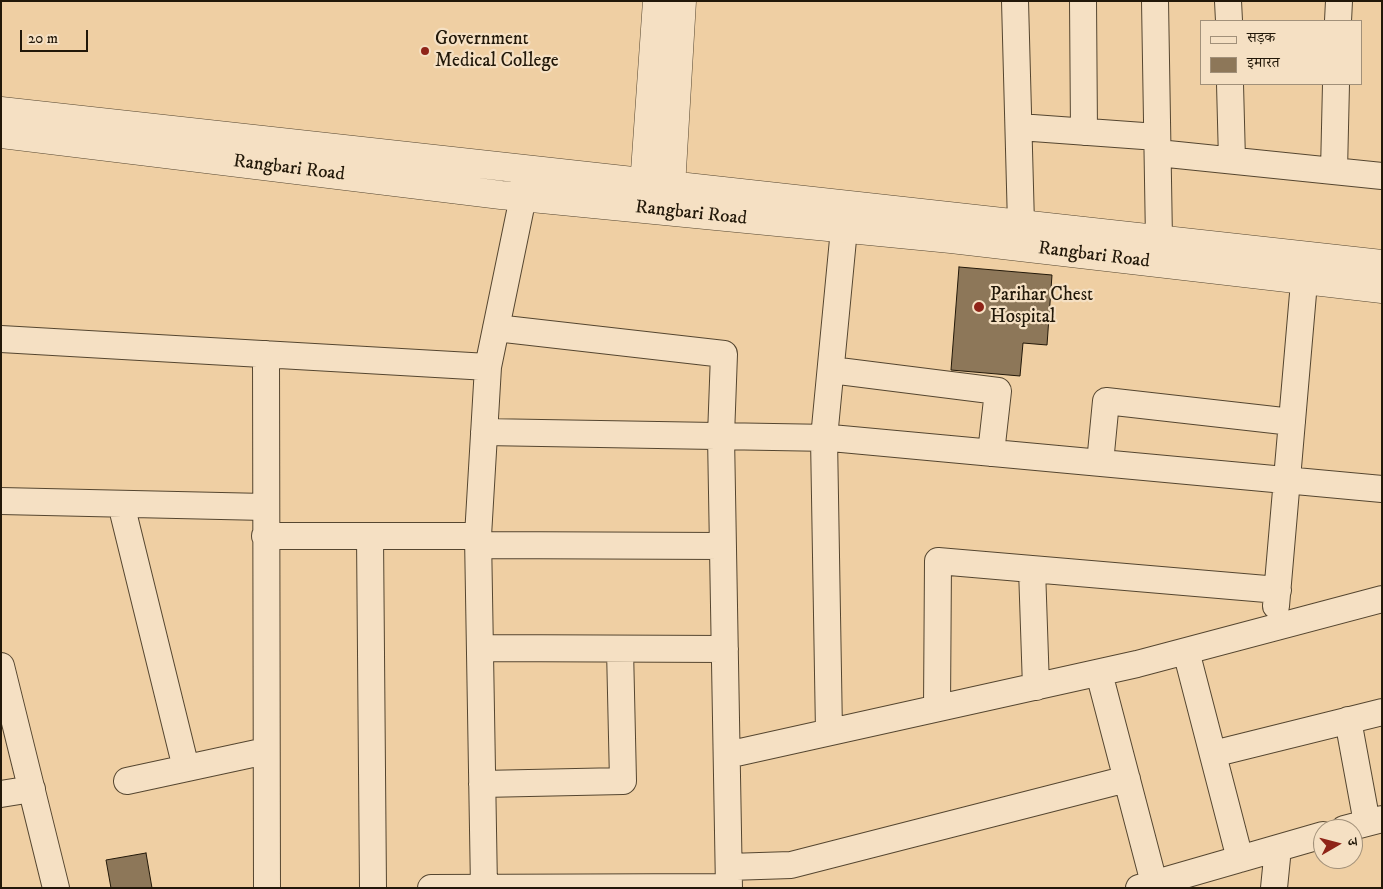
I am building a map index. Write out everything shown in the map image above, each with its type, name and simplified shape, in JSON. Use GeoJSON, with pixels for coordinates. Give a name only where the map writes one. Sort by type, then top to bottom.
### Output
{"type":"FeatureCollection","features":[{"type":"Feature","properties":{"kind":"street"},"geometry":{"type":"LineString","coordinates":[[656,1],[656,197]]}},
{"type":"Feature","properties":{"kind":"street"},"geometry":{"type":"LineString","coordinates":[[656,197],[682,1]]}},
{"type":"Feature","properties":{"kind":"street"},"geometry":{"type":"LineString","coordinates":[[1016,1],[1021,224]]}},
{"type":"Feature","properties":{"kind":"street"},"geometry":{"type":"LineString","coordinates":[[1083,1],[1084,132]]}},
{"type":"Feature","properties":{"kind":"street"},"geometry":{"type":"LineString","coordinates":[[1155,1],[1159,240]]}},
{"type":"Feature","properties":{"kind":"street"},"geometry":{"type":"LineString","coordinates":[[1228,1],[1228,20]]}},
{"type":"Feature","properties":{"kind":"street"},"geometry":{"type":"LineString","coordinates":[[1338,20],[1339,1]]}},
{"type":"Feature","properties":{"kind":"street"},"geometry":{"type":"LineString","coordinates":[[1230,85],[1232,160]]}},
{"type":"Feature","properties":{"kind":"street"},"geometry":{"type":"LineString","coordinates":[[1334,171],[1336,85]]}},
{"type":"Feature","properties":{"kind":"street","name":"Rangbari Road"},"geometry":{"type":"LineString","coordinates":[[1,112],[524,169],[656,197],[844,228],[1306,268],[1382,264]]}},
{"type":"Feature","properties":{"kind":"street"},"geometry":{"type":"LineString","coordinates":[[1019,127],[1084,132],[1232,160],[1382,176]]}},
{"type":"Feature","properties":{"kind":"street","name":"Rangbari Road"},"geometry":{"type":"LineString","coordinates":[[1,134],[523,197],[656,197],[1021,224],[1159,240],[1306,268],[1382,289]]}},
{"type":"Feature","properties":{"kind":"street"},"geometry":{"type":"LineString","coordinates":[[484,888],[478,540],[484,432],[488,367],[523,197],[524,169]]}},
{"type":"Feature","properties":{"kind":"street"},"geometry":{"type":"LineString","coordinates":[[829,732],[824,438],[844,228]]}},
{"type":"Feature","properties":{"kind":"street"},"geometry":{"type":"LineString","coordinates":[[1275,628],[1306,268]]}},
{"type":"Feature","properties":{"kind":"street"},"geometry":{"type":"LineString","coordinates":[[496,328],[724,354],[721,436],[729,881]]}},
{"type":"Feature","properties":{"kind":"street"},"geometry":{"type":"LineString","coordinates":[[1,339],[488,367]]}},
{"type":"Feature","properties":{"kind":"street"},"geometry":{"type":"LineString","coordinates":[[266,354],[266,888]]}},
{"type":"Feature","properties":{"kind":"street"},"geometry":{"type":"LineString","coordinates":[[831,370],[998,391],[991,453]]}},
{"type":"Feature","properties":{"kind":"street"},"geometry":{"type":"LineString","coordinates":[[1100,463],[1106,401],[1292,422]]}},
{"type":"Feature","properties":{"kind":"street"},"geometry":{"type":"LineString","coordinates":[[484,432],[824,438],[1382,489]]}},
{"type":"Feature","properties":{"kind":"street"},"geometry":{"type":"LineString","coordinates":[[1,501],[265,507]]}},
{"type":"Feature","properties":{"kind":"street"},"geometry":{"type":"LineString","coordinates":[[121,504],[186,768]]}},
{"type":"Feature","properties":{"kind":"street"},"geometry":{"type":"LineString","coordinates":[[265,536],[370,536],[723,546]]}},
{"type":"Feature","properties":{"kind":"street"},"geometry":{"type":"LineString","coordinates":[[370,536],[373,888]]}},
{"type":"Feature","properties":{"kind":"street"},"geometry":{"type":"LineString","coordinates":[[937,708],[938,561],[1278,590]]}},
{"type":"Feature","properties":{"kind":"street"},"geometry":{"type":"LineString","coordinates":[[1032,569],[1036,687]]}},
{"type":"Feature","properties":{"kind":"street"},"geometry":{"type":"LineString","coordinates":[[727,755],[1036,687],[1186,651],[1382,599]]}},
{"type":"Feature","properties":{"kind":"street"},"geometry":{"type":"LineString","coordinates":[[480,648],[725,650]]}},
{"type":"Feature","properties":{"kind":"street"},"geometry":{"type":"LineString","coordinates":[[482,784],[623,781],[620,649]]}},
{"type":"Feature","properties":{"kind":"street"},"geometry":{"type":"LineString","coordinates":[[1186,651],[1240,859]]}},
{"type":"Feature","properties":{"kind":"street"},"geometry":{"type":"LineString","coordinates":[[1,666],[56,888]]}},
{"type":"Feature","properties":{"kind":"street"},"geometry":{"type":"LineString","coordinates":[[1098,672],[1127,779],[1146,885],[1313,838]]}},
{"type":"Feature","properties":{"kind":"street"},"geometry":{"type":"LineString","coordinates":[[1213,754],[1382,712]]}},
{"type":"Feature","properties":{"kind":"street"},"geometry":{"type":"LineString","coordinates":[[1348,720],[1364,824]]}},
{"type":"Feature","properties":{"kind":"street"},"geometry":{"type":"LineString","coordinates":[[127,781],[266,751]]}},
{"type":"Feature","properties":{"kind":"street"},"geometry":{"type":"LineString","coordinates":[[431,888],[729,881],[1127,779]]}},
{"type":"Feature","properties":{"kind":"street"},"geometry":{"type":"LineString","coordinates":[[1,794],[32,789]]}},
{"type":"Feature","properties":{"kind":"street"},"geometry":{"type":"LineString","coordinates":[[1274,888],[1278,848]]}},
{"type":"Feature","properties":{"kind":"building"},"geometry":{"type":"Polygon","coordinates":[[[959,267],[1052,275],[1047,345],[1023,343],[1020,376],[951,370],[959,267]]]}},
{"type":"Feature","properties":{"kind":"building"},"geometry":{"type":"Polygon","coordinates":[[[146,853],[152,888],[111,888],[106,860],[146,853]]]}},
{"type":"Feature","properties":{"kind":"place","name":"Government Medical College"},"geometry":{"type":"Point","coordinates":[425,51]}},
{"type":"Feature","properties":{"kind":"place","name":"Parihar Chest Hospital"},"geometry":{"type":"Point","coordinates":[979,307]}}]}
